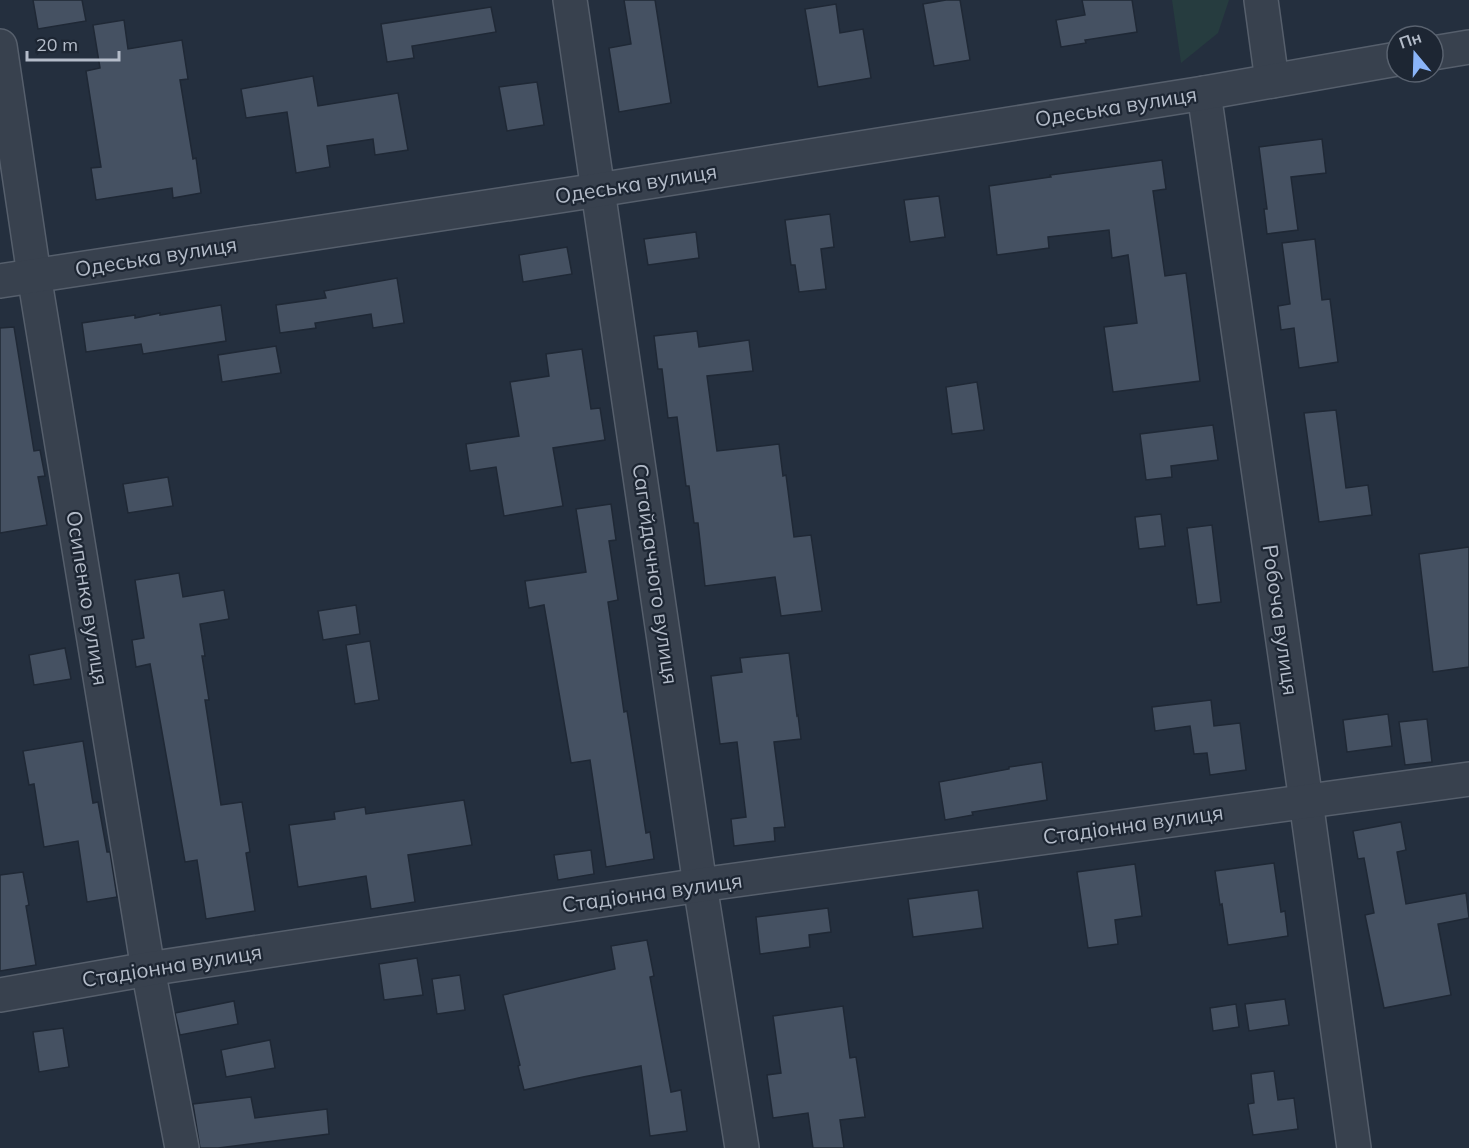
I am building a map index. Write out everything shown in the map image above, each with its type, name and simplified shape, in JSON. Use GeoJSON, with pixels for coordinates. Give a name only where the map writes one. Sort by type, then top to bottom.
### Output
{"type":"FeatureCollection","features":[{"type":"Feature","properties":{"kind":"street","name":"Сагайдачного вулиця"},"geometry":{"type":"LineString","coordinates":[[570,0],[700,885],[742,1148]]}},
{"type":"Feature","properties":{"kind":"street"},"geometry":{"type":"LineString","coordinates":[[1261,0],[1272,81]]}},
{"type":"Feature","properties":{"kind":"street","name":"Осипенко вулиця"},"geometry":{"type":"LineString","coordinates":[[0,46],[34,275],[148,969],[182,1148]]}},
{"type":"Feature","properties":{"kind":"street"},"geometry":{"type":"LineString","coordinates":[[1445,51],[1469,47]]}},
{"type":"Feature","properties":{"kind":"street","name":"Одеська вулиця"},"geometry":{"type":"LineString","coordinates":[[0,281],[598,190],[1204,93],[1385,61]]}},
{"type":"Feature","properties":{"kind":"street","name":"Робоча вулиця"},"geometry":{"type":"LineString","coordinates":[[1204,93],[1354,1148]]}},
{"type":"Feature","properties":{"kind":"street","name":"Стадіонна вулиця"},"geometry":{"type":"LineString","coordinates":[[0,995],[148,969],[700,885],[1469,779]]}},
{"type":"Feature","properties":{"kind":"green space"},"geometry":{"type":"Polygon","coordinates":[[[1172,0],[1229,0],[1218,33],[1181,63],[1172,0]]]}},
{"type":"Feature","properties":{"kind":"building"},"geometry":{"type":"Polygon","coordinates":[[[33,0],[82,0],[86,21],[38,29],[33,0]]]}},
{"type":"Feature","properties":{"kind":"building"},"geometry":{"type":"Polygon","coordinates":[[[624,0],[655,0],[671,103],[619,112],[609,48],[631,44],[624,0]]]}},
{"type":"Feature","properties":{"kind":"building"},"geometry":{"type":"Polygon","coordinates":[[[960,0],[970,60],[934,66],[923,4],[960,0]]]}},
{"type":"Feature","properties":{"kind":"building"},"geometry":{"type":"Polygon","coordinates":[[[1082,0],[1132,0],[1137,32],[1085,40],[1086,43],[1061,47],[1056,20],[1085,15],[1082,0]]]}},
{"type":"Feature","properties":{"kind":"building"},"geometry":{"type":"Polygon","coordinates":[[[836,4],[840,33],[863,29],[871,78],[818,87],[805,9],[836,4]]]}},
{"type":"Feature","properties":{"kind":"building"},"geometry":{"type":"Polygon","coordinates":[[[491,7],[496,32],[412,46],[414,58],[387,62],[381,24],[491,7]]]}},
{"type":"Feature","properties":{"kind":"building"},"geometry":{"type":"Polygon","coordinates":[[[124,20],[128,49],[182,40],[188,79],[180,80],[201,193],[173,198],[172,188],[96,200],[91,168],[101,167],[86,71],[100,68],[93,25],[124,20]]]}},
{"type":"Feature","properties":{"kind":"building"},"geometry":{"type":"Polygon","coordinates":[[[313,76],[318,106],[398,93],[408,150],[375,155],[373,139],[327,146],[330,167],[296,173],[287,112],[246,118],[241,89],[313,76]]]}},
{"type":"Feature","properties":{"kind":"building"},"geometry":{"type":"Polygon","coordinates":[[[537,82],[544,125],[507,131],[499,87],[537,82]]]}},
{"type":"Feature","properties":{"kind":"building"},"geometry":{"type":"Polygon","coordinates":[[[1322,139],[1326,173],[1291,177],[1298,230],[1267,234],[1264,209],[1267,209],[1259,147],[1322,139]]]}},
{"type":"Feature","properties":{"kind":"building"},"geometry":{"type":"Polygon","coordinates":[[[1162,160],[1166,189],[1153,191],[1165,276],[1186,273],[1200,381],[1113,392],[1104,327],[1137,323],[1128,255],[1112,258],[1109,230],[1048,237],[1049,248],[997,255],[989,186],[1051,177],[1050,175],[1162,160]]]}},
{"type":"Feature","properties":{"kind":"building"},"geometry":{"type":"Polygon","coordinates":[[[939,196],[945,237],[910,242],[904,200],[939,196]]]}},
{"type":"Feature","properties":{"kind":"building"},"geometry":{"type":"Polygon","coordinates":[[[830,214],[834,247],[821,249],[826,289],[799,292],[795,265],[791,265],[785,220],[830,214]]]}},
{"type":"Feature","properties":{"kind":"building"},"geometry":{"type":"Polygon","coordinates":[[[696,232],[699,258],[648,265],[644,239],[696,232]]]}},
{"type":"Feature","properties":{"kind":"building"},"geometry":{"type":"Polygon","coordinates":[[[1315,239],[1322,300],[1330,299],[1338,362],[1299,368],[1294,328],[1281,330],[1278,306],[1290,304],[1282,243],[1315,239]]]}},
{"type":"Feature","properties":{"kind":"building"},"geometry":{"type":"Polygon","coordinates":[[[567,247],[572,274],[523,282],[519,255],[567,247]]]}},
{"type":"Feature","properties":{"kind":"building"},"geometry":{"type":"Polygon","coordinates":[[[397,278],[404,323],[373,328],[371,314],[315,323],[316,328],[280,333],[276,305],[326,298],[324,291],[397,278]]]}},
{"type":"Feature","properties":{"kind":"building"},"geometry":{"type":"Polygon","coordinates":[[[221,305],[226,341],[143,354],[141,344],[86,352],[82,323],[135,315],[135,318],[160,313],[160,315],[221,305]]]}},
{"type":"Feature","properties":{"kind":"building"},"geometry":{"type":"Polygon","coordinates":[[[14,327],[34,451],[40,450],[45,476],[38,477],[47,525],[0,533],[0,328],[14,327]]]}},
{"type":"Feature","properties":{"kind":"building"},"geometry":{"type":"Polygon","coordinates":[[[697,331],[699,347],[749,340],[753,371],[707,376],[717,451],[779,444],[783,476],[786,475],[794,537],[811,535],[822,611],[781,616],[775,577],[705,586],[698,523],[694,523],[689,486],[686,486],[677,417],[668,418],[662,369],[658,369],[654,336],[697,331]]]}},
{"type":"Feature","properties":{"kind":"building"},"geometry":{"type":"Polygon","coordinates":[[[276,346],[281,373],[222,382],[218,355],[276,346]]]}},
{"type":"Feature","properties":{"kind":"building"},"geometry":{"type":"Polygon","coordinates":[[[582,349],[591,409],[600,408],[605,440],[553,448],[563,506],[504,516],[496,467],[470,471],[466,444],[519,436],[510,382],[549,376],[546,354],[582,349]]]}},
{"type":"Feature","properties":{"kind":"building"},"geometry":{"type":"Polygon","coordinates":[[[977,382],[984,430],[952,434],[946,387],[977,382]]]}},
{"type":"Feature","properties":{"kind":"building"},"geometry":{"type":"Polygon","coordinates":[[[1336,410],[1346,488],[1368,485],[1372,515],[1319,522],[1304,413],[1336,410]]]}},
{"type":"Feature","properties":{"kind":"building"},"geometry":{"type":"Polygon","coordinates":[[[1213,425],[1218,460],[1171,466],[1172,477],[1146,480],[1140,434],[1213,425]]]}},
{"type":"Feature","properties":{"kind":"building"},"geometry":{"type":"Polygon","coordinates":[[[168,477],[173,506],[128,513],[123,484],[168,477]]]}},
{"type":"Feature","properties":{"kind":"building"},"geometry":{"type":"Polygon","coordinates":[[[611,504],[616,540],[609,541],[618,600],[608,602],[624,712],[627,711],[646,833],[650,832],[654,859],[606,867],[590,760],[571,763],[544,605],[529,608],[525,581],[586,572],[576,509],[611,504]]]}},
{"type":"Feature","properties":{"kind":"building"},"geometry":{"type":"Polygon","coordinates":[[[1161,514],[1165,546],[1139,549],[1135,517],[1161,514]]]}},
{"type":"Feature","properties":{"kind":"building"},"geometry":{"type":"Polygon","coordinates":[[[1212,525],[1221,602],[1197,605],[1187,528],[1212,525]]]}},
{"type":"Feature","properties":{"kind":"building"},"geometry":{"type":"Polygon","coordinates":[[[1469,547],[1469,667],[1433,672],[1419,554],[1469,547]]]}},
{"type":"Feature","properties":{"kind":"building"},"geometry":{"type":"Polygon","coordinates":[[[179,573],[183,597],[224,590],[229,619],[200,624],[209,700],[205,700],[221,805],[242,802],[250,852],[246,853],[255,911],[206,919],[197,860],[185,862],[150,664],[136,667],[132,640],[144,638],[135,580],[179,573]]]}},
{"type":"Feature","properties":{"kind":"building"},"geometry":{"type":"Polygon","coordinates":[[[356,605],[360,634],[323,640],[318,611],[356,605]]]}},
{"type":"Feature","properties":{"kind":"building"},"geometry":{"type":"Polygon","coordinates":[[[370,641],[379,700],[355,704],[346,645],[370,641]]]}},
{"type":"Feature","properties":{"kind":"building"},"geometry":{"type":"Polygon","coordinates":[[[65,648],[71,679],[34,685],[29,655],[65,648]]]}},
{"type":"Feature","properties":{"kind":"building"},"geometry":{"type":"Polygon","coordinates":[[[789,653],[801,739],[774,742],[785,827],[774,828],[775,841],[734,846],[731,819],[746,817],[737,742],[720,744],[711,676],[742,672],[740,658],[789,653]]]}},
{"type":"Feature","properties":{"kind":"building"},"geometry":{"type":"Polygon","coordinates":[[[1211,700],[1214,726],[1240,723],[1246,770],[1210,775],[1207,753],[1194,754],[1190,726],[1155,731],[1152,707],[1211,700]]]}},
{"type":"Feature","properties":{"kind":"building"},"geometry":{"type":"Polygon","coordinates":[[[1388,714],[1392,746],[1347,752],[1343,720],[1388,714]]]}},
{"type":"Feature","properties":{"kind":"building"},"geometry":{"type":"Polygon","coordinates":[[[1427,719],[1432,762],[1405,765],[1399,722],[1427,719]]]}},
{"type":"Feature","properties":{"kind":"building"},"geometry":{"type":"Polygon","coordinates":[[[83,741],[93,803],[98,802],[107,852],[110,852],[117,897],[87,902],[78,841],[44,847],[34,784],[29,785],[23,751],[83,741]]]}},
{"type":"Feature","properties":{"kind":"building"},"geometry":{"type":"Polygon","coordinates":[[[1042,762],[1047,800],[972,812],[973,815],[945,820],[939,782],[1042,762]]]}},
{"type":"Feature","properties":{"kind":"building"},"geometry":{"type":"Polygon","coordinates":[[[464,800],[472,845],[408,855],[415,902],[371,909],[366,876],[298,887],[289,825],[335,819],[334,812],[365,807],[366,814],[464,800]]]}},
{"type":"Feature","properties":{"kind":"building"},"geometry":{"type":"Polygon","coordinates":[[[1401,822],[1406,850],[1397,852],[1406,904],[1466,893],[1469,918],[1438,924],[1451,995],[1384,1008],[1365,915],[1374,913],[1364,858],[1358,859],[1353,831],[1401,822]]]}},
{"type":"Feature","properties":{"kind":"building"},"geometry":{"type":"Polygon","coordinates":[[[591,850],[594,874],[558,880],[554,855],[591,850]]]}},
{"type":"Feature","properties":{"kind":"building"},"geometry":{"type":"Polygon","coordinates":[[[1274,863],[1281,912],[1285,911],[1288,936],[1228,945],[1215,871],[1274,863]]]}},
{"type":"Feature","properties":{"kind":"building"},"geometry":{"type":"Polygon","coordinates":[[[1135,864],[1142,916],[1115,920],[1118,944],[1088,948],[1077,872],[1135,864]]]}},
{"type":"Feature","properties":{"kind":"building"},"geometry":{"type":"Polygon","coordinates":[[[23,872],[36,965],[0,971],[0,875],[23,872]]]}},
{"type":"Feature","properties":{"kind":"building"},"geometry":{"type":"Polygon","coordinates":[[[978,890],[983,928],[913,937],[908,899],[978,890]]]}},
{"type":"Feature","properties":{"kind":"building"},"geometry":{"type":"Polygon","coordinates":[[[828,908],[831,932],[809,935],[810,947],[760,954],[756,917],[828,908]]]}},
{"type":"Feature","properties":{"kind":"building"},"geometry":{"type":"Polygon","coordinates":[[[647,940],[654,976],[650,977],[671,1092],[681,1090],[687,1131],[650,1136],[641,1066],[524,1090],[503,995],[615,969],[611,946],[647,940]]]}},
{"type":"Feature","properties":{"kind":"building"},"geometry":{"type":"Polygon","coordinates":[[[417,958],[423,995],[384,1000],[379,964],[417,958]]]}},
{"type":"Feature","properties":{"kind":"building"},"geometry":{"type":"Polygon","coordinates":[[[460,975],[465,1010],[437,1014],[432,979],[460,975]]]}},
{"type":"Feature","properties":{"kind":"building"},"geometry":{"type":"Polygon","coordinates":[[[1285,999],[1289,1025],[1249,1031],[1245,1004],[1285,999]]]}},
{"type":"Feature","properties":{"kind":"building"},"geometry":{"type":"Polygon","coordinates":[[[234,1001],[238,1024],[180,1035],[175,1013],[234,1001]]]}},
{"type":"Feature","properties":{"kind":"building"},"geometry":{"type":"Polygon","coordinates":[[[1236,1004],[1239,1027],[1213,1031],[1210,1008],[1236,1004]]]}},
{"type":"Feature","properties":{"kind":"building"},"geometry":{"type":"Polygon","coordinates":[[[843,1006],[850,1058],[856,1057],[865,1117],[840,1120],[844,1148],[813,1148],[808,1113],[773,1118],[767,1075],[781,1073],[773,1016],[843,1006]]]}},
{"type":"Feature","properties":{"kind":"building"},"geometry":{"type":"Polygon","coordinates":[[[63,1028],[69,1067],[39,1072],[33,1032],[63,1028]]]}},
{"type":"Feature","properties":{"kind":"building"},"geometry":{"type":"Polygon","coordinates":[[[270,1040],[275,1068],[226,1077],[221,1050],[270,1040]]]}},
{"type":"Feature","properties":{"kind":"building"},"geometry":{"type":"Polygon","coordinates":[[[1274,1071],[1278,1100],[1294,1098],[1298,1129],[1253,1135],[1248,1104],[1254,1103],[1251,1074],[1274,1071]]]}},
{"type":"Feature","properties":{"kind":"building"},"geometry":{"type":"Polygon","coordinates":[[[251,1097],[255,1118],[327,1109],[329,1134],[218,1148],[200,1148],[193,1104],[251,1097]]]}}]}
